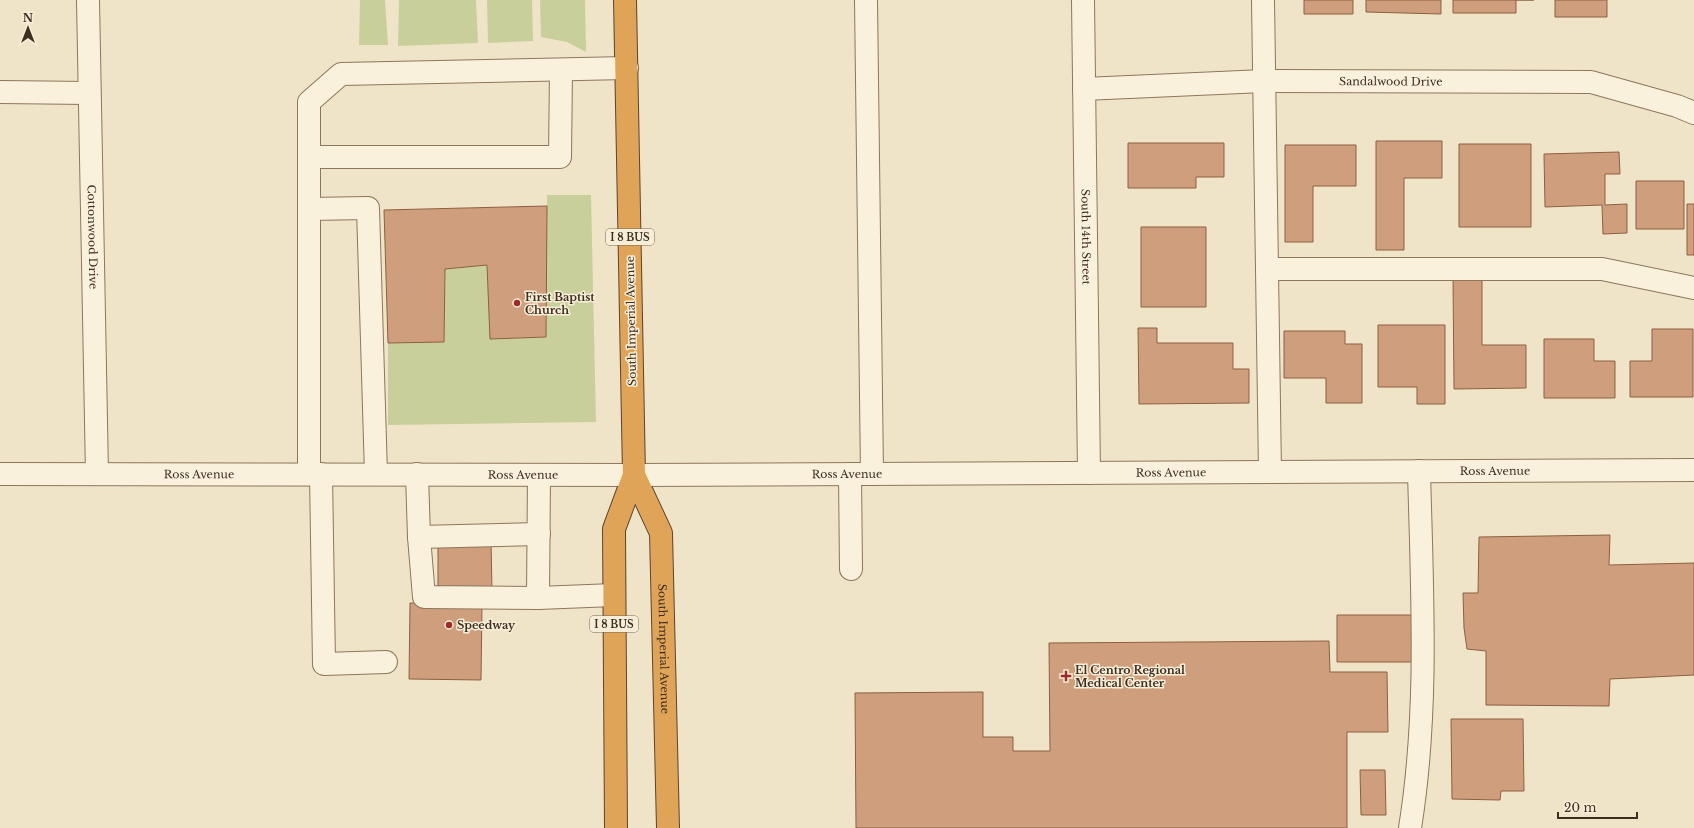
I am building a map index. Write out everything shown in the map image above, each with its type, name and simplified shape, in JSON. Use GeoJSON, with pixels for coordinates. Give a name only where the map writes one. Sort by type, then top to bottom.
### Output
{"type":"FeatureCollection","features":[{"type":"Feature","properties":{"kind":"highway","name":"South Imperial Avenue"},"geometry":{"type":"LineString","coordinates":[[616,828],[614,529],[634,475],[625,0]]}},
{"type":"Feature","properties":{"kind":"highway","name":"South Imperial Avenue"},"geometry":{"type":"LineString","coordinates":[[634,475],[661,534],[668,828]]}},
{"type":"Feature","properties":{"kind":"street","name":"Cottonwood Drive"},"geometry":{"type":"LineString","coordinates":[[88,0],[97,474]]}},
{"type":"Feature","properties":{"kind":"street"},"geometry":{"type":"LineString","coordinates":[[866,0],[872,474]]}},
{"type":"Feature","properties":{"kind":"street","name":"South 14th Street"},"geometry":{"type":"LineString","coordinates":[[1083,0],[1089,473]]}},
{"type":"Feature","properties":{"kind":"street"},"geometry":{"type":"LineString","coordinates":[[1263,0],[1270,472]]}},
{"type":"Feature","properties":{"kind":"street"},"geometry":{"type":"LineString","coordinates":[[386,662],[324,664],[315,474],[309,209],[309,102],[341,74],[627,68]]}},
{"type":"Feature","properties":{"kind":"street"},"geometry":{"type":"LineString","coordinates":[[309,157],[560,158],[561,70]]}},
{"type":"Feature","properties":{"kind":"street","name":"Sandalwood Drive"},"geometry":{"type":"LineString","coordinates":[[1084,89],[1264,81],[1591,82],[1677,106],[1694,113]]}},
{"type":"Feature","properties":{"kind":"street"},"geometry":{"type":"LineString","coordinates":[[0,92],[89,93]]}},
{"type":"Feature","properties":{"kind":"street"},"geometry":{"type":"LineString","coordinates":[[309,209],[368,208],[376,474]]}},
{"type":"Feature","properties":{"kind":"street"},"geometry":{"type":"LineString","coordinates":[[1267,269],[1602,269],[1694,288]]}},
{"type":"Feature","properties":{"kind":"street","name":"Ross Avenue"},"geometry":{"type":"LineString","coordinates":[[0,474],[634,475],[1694,470]]}},
{"type":"Feature","properties":{"kind":"street"},"geometry":{"type":"LineString","coordinates":[[1410,828],[1417,786],[1424,663],[1419,471]]}},
{"type":"Feature","properties":{"kind":"street"},"geometry":{"type":"LineString","coordinates":[[417,474],[419,537],[424,597],[538,598],[614,595]]}},
{"type":"Feature","properties":{"kind":"street"},"geometry":{"type":"LineString","coordinates":[[850,474],[851,569]]}},
{"type":"Feature","properties":{"kind":"street"},"geometry":{"type":"LineString","coordinates":[[538,598],[539,475]]}},
{"type":"Feature","properties":{"kind":"street"},"geometry":{"type":"LineString","coordinates":[[419,537],[539,534]]}},
{"type":"Feature","properties":{"kind":"green space"},"geometry":{"type":"Polygon","coordinates":[[[360,0],[385,0],[388,45],[359,45],[360,0]]]}},
{"type":"Feature","properties":{"kind":"green space"},"geometry":{"type":"Polygon","coordinates":[[[399,0],[476,0],[478,43],[398,46],[399,0]]]}},
{"type":"Feature","properties":{"kind":"green space"},"geometry":{"type":"Polygon","coordinates":[[[487,0],[532,0],[533,41],[488,43],[487,0]]]}},
{"type":"Feature","properties":{"kind":"green space"},"geometry":{"type":"Polygon","coordinates":[[[540,0],[585,0],[586,52],[567,42],[541,37],[540,0]]]}},
{"type":"Feature","properties":{"kind":"green space"},"geometry":{"type":"Polygon","coordinates":[[[547,195],[591,195],[596,422],[388,425],[388,343],[444,342],[445,269],[487,265],[490,339],[546,337],[547,195]]]}},
{"type":"Feature","properties":{"kind":"building"},"geometry":{"type":"Polygon","coordinates":[[[1304,0],[1353,0],[1353,14],[1304,14],[1304,0]]]}},
{"type":"Feature","properties":{"kind":"building"},"geometry":{"type":"Polygon","coordinates":[[[1366,0],[1441,0],[1441,14],[1366,12],[1366,0]]]}},
{"type":"Feature","properties":{"kind":"building"},"geometry":{"type":"Polygon","coordinates":[[[1453,0],[1516,0],[1516,13],[1453,13],[1453,0]]]}},
{"type":"Feature","properties":{"kind":"building"},"geometry":{"type":"Polygon","coordinates":[[[1555,0],[1607,0],[1607,17],[1555,17],[1555,0]]]}},
{"type":"Feature","properties":{"kind":"building"},"geometry":{"type":"Polygon","coordinates":[[[1376,141],[1442,141],[1442,178],[1404,178],[1404,250],[1376,250],[1376,141]]]}},
{"type":"Feature","properties":{"kind":"building"},"geometry":{"type":"Polygon","coordinates":[[[1128,143],[1224,143],[1224,177],[1196,177],[1196,188],[1128,188],[1128,143]]]}},
{"type":"Feature","properties":{"kind":"building"},"geometry":{"type":"Polygon","coordinates":[[[1459,144],[1531,144],[1531,227],[1459,227],[1459,144]]]}},
{"type":"Feature","properties":{"kind":"building"},"geometry":{"type":"Polygon","coordinates":[[[1285,145],[1356,145],[1356,186],[1313,186],[1313,242],[1285,242],[1285,145]]]}},
{"type":"Feature","properties":{"kind":"building"},"geometry":{"type":"Polygon","coordinates":[[[1619,152],[1620,174],[1605,174],[1605,205],[1627,204],[1627,233],[1603,234],[1602,205],[1545,207],[1544,154],[1619,152]]]}},
{"type":"Feature","properties":{"kind":"building"},"geometry":{"type":"Polygon","coordinates":[[[1636,181],[1684,181],[1684,229],[1636,229],[1636,181]]]}},
{"type":"Feature","properties":{"kind":"building"},"geometry":{"type":"Polygon","coordinates":[[[1687,204],[1694,204],[1694,255],[1687,255],[1687,204]]]}},
{"type":"Feature","properties":{"kind":"building","name":"First Baptist Church"},"geometry":{"type":"Polygon","coordinates":[[[547,206],[546,337],[490,339],[487,265],[445,269],[444,342],[388,343],[384,210],[547,206]]]}},
{"type":"Feature","properties":{"kind":"building"},"geometry":{"type":"Polygon","coordinates":[[[1141,227],[1206,227],[1206,307],[1141,307],[1141,227]]]}},
{"type":"Feature","properties":{"kind":"building"},"geometry":{"type":"Polygon","coordinates":[[[1482,278],[1482,345],[1526,345],[1526,388],[1454,389],[1453,279],[1482,278]]]}},
{"type":"Feature","properties":{"kind":"building"},"geometry":{"type":"Polygon","coordinates":[[[1378,325],[1445,325],[1445,404],[1417,404],[1417,387],[1378,387],[1378,325]]]}},
{"type":"Feature","properties":{"kind":"building"},"geometry":{"type":"Polygon","coordinates":[[[1138,328],[1157,328],[1157,343],[1233,343],[1233,369],[1249,369],[1249,403],[1139,404],[1138,328]]]}},
{"type":"Feature","properties":{"kind":"building"},"geometry":{"type":"Polygon","coordinates":[[[1652,329],[1693,329],[1693,397],[1630,397],[1630,361],[1652,361],[1652,329]]]}},
{"type":"Feature","properties":{"kind":"building"},"geometry":{"type":"Polygon","coordinates":[[[1284,331],[1345,331],[1345,344],[1362,344],[1362,403],[1326,403],[1326,378],[1284,378],[1284,331]]]}},
{"type":"Feature","properties":{"kind":"building"},"geometry":{"type":"Polygon","coordinates":[[[1544,339],[1594,339],[1594,361],[1615,361],[1615,398],[1544,398],[1544,339]]]}},
{"type":"Feature","properties":{"kind":"building"},"geometry":{"type":"Polygon","coordinates":[[[1610,535],[1609,565],[1694,563],[1694,675],[1610,679],[1609,706],[1486,705],[1486,651],[1467,649],[1464,628],[1463,593],[1478,593],[1479,537],[1610,535]]]}},
{"type":"Feature","properties":{"kind":"building"},"geometry":{"type":"Polygon","coordinates":[[[438,540],[491,540],[492,592],[438,593],[438,540]]]}},
{"type":"Feature","properties":{"kind":"building"},"geometry":{"type":"Polygon","coordinates":[[[410,603],[482,604],[481,680],[409,679],[410,603]]]}},
{"type":"Feature","properties":{"kind":"building"},"geometry":{"type":"Polygon","coordinates":[[[1337,615],[1414,615],[1414,662],[1337,662],[1337,615]]]}},
{"type":"Feature","properties":{"kind":"building"},"geometry":{"type":"Polygon","coordinates":[[[1329,641],[1330,672],[1387,672],[1388,732],[1347,732],[1347,828],[856,828],[855,693],[983,692],[983,737],[1013,737],[1013,751],[1050,751],[1049,643],[1329,641]]]}},
{"type":"Feature","properties":{"kind":"building"},"geometry":{"type":"Polygon","coordinates":[[[1451,719],[1523,719],[1524,791],[1501,791],[1500,800],[1452,799],[1451,719]]]}},
{"type":"Feature","properties":{"kind":"building"},"geometry":{"type":"Polygon","coordinates":[[[1360,770],[1385,770],[1386,815],[1361,815],[1360,770]]]}},
{"type":"Feature","properties":{"kind":"place","name":"First Baptist Church"},"geometry":{"type":"Point","coordinates":[517,303]}},
{"type":"Feature","properties":{"kind":"place","name":"Speedway"},"geometry":{"type":"Point","coordinates":[449,625]}},
{"type":"Feature","properties":{"kind":"place","name":"El Centro Regional Medical Center"},"geometry":{"type":"Point","coordinates":[1066,676]}}]}
